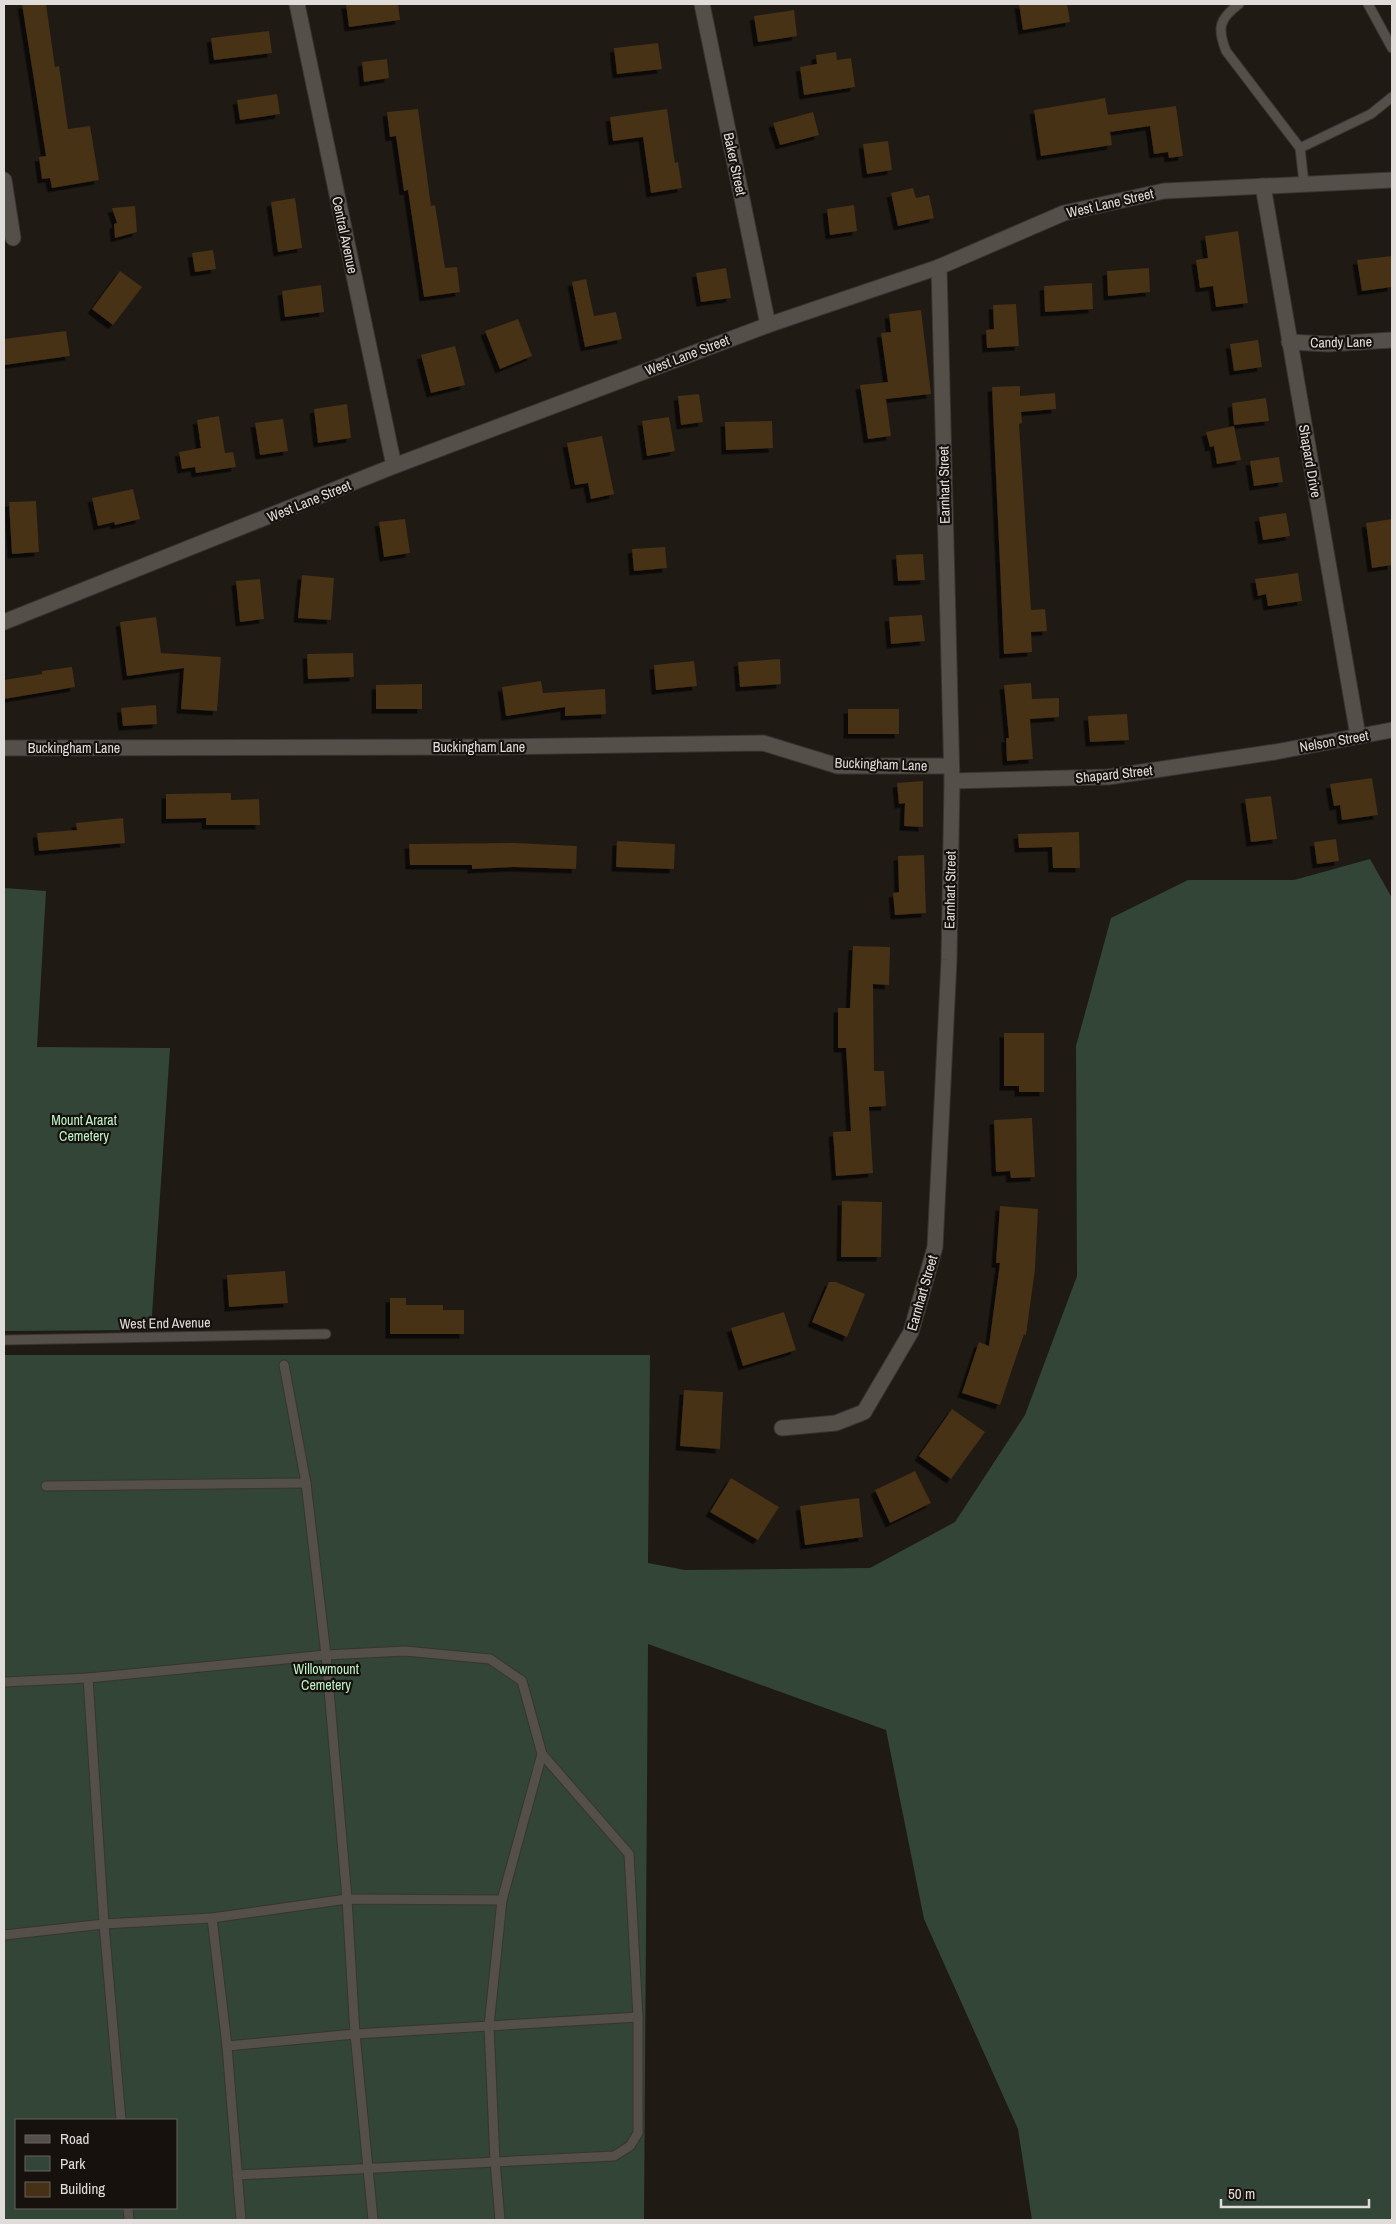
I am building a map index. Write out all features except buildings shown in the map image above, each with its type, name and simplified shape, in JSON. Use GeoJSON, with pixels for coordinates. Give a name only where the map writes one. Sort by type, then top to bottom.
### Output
{"type":"FeatureCollection","features":[{"type":"Feature","properties":{"kind":"street","name":"Central Avenue"},"geometry":{"type":"LineString","coordinates":[[297,4],[394,466]]}},
{"type":"Feature","properties":{"kind":"street","name":"Baker Street"},"geometry":{"type":"LineString","coordinates":[[702,4],[768,325]]}},
{"type":"Feature","properties":{"kind":"street"},"geometry":{"type":"LineString","coordinates":[[4,180],[14,238]]}},
{"type":"Feature","properties":{"kind":"street","name":"West Lane Street"},"geometry":{"type":"LineString","coordinates":[[4,622],[394,466],[768,325],[939,267],[1064,213],[1164,191],[1392,180]]}},
{"type":"Feature","properties":{"kind":"street","name":"Shapard Drive"},"geometry":{"type":"LineString","coordinates":[[1264,186],[1289,342],[1358,736]]}},
{"type":"Feature","properties":{"kind":"street","name":"Earnhart Street"},"geometry":{"type":"LineString","coordinates":[[782,1428],[836,1423],[864,1412],[911,1332],[935,1247],[949,960],[951,774],[939,267]]}},
{"type":"Feature","properties":{"kind":"street","name":"Candy Lane"},"geometry":{"type":"LineString","coordinates":[[1289,342],[1328,344],[1392,340]]}},
{"type":"Feature","properties":{"kind":"street","name":"Nelson Street"},"geometry":{"type":"LineString","coordinates":[[1276,752],[1392,730]]}},
{"type":"Feature","properties":{"kind":"street","name":"Buckingham Lane"},"geometry":{"type":"LineString","coordinates":[[4,748],[499,747],[763,743],[838,766],[951,774]]}},
{"type":"Feature","properties":{"kind":"street","name":"Shapard Street"},"geometry":{"type":"LineString","coordinates":[[951,774],[1108,777],[1276,752]]}},
{"type":"Feature","properties":{"kind":"lane"},"geometry":{"type":"LineString","coordinates":[[1239,4],[1225,14],[1219,34],[1226,51],[1300,148],[1304,183]]}},
{"type":"Feature","properties":{"kind":"lane"},"geometry":{"type":"LineString","coordinates":[[1368,4],[1392,48]]}},
{"type":"Feature","properties":{"kind":"lane"},"geometry":{"type":"LineString","coordinates":[[1300,148],[1371,114],[1392,97]]}},
{"type":"Feature","properties":{"kind":"lane","name":"West End Avenue"},"geometry":{"type":"LineString","coordinates":[[4,1340],[326,1334]]}},
{"type":"Feature","properties":{"kind":"lane"},"geometry":{"type":"LineString","coordinates":[[284,1365],[306,1483],[326,1655],[347,1899],[355,2034],[374,2220]]}},
{"type":"Feature","properties":{"kind":"lane"},"geometry":{"type":"LineString","coordinates":[[46,1486],[306,1483]]}},
{"type":"Feature","properties":{"kind":"lane"},"geometry":{"type":"LineString","coordinates":[[4,1682],[88,1678],[326,1655],[405,1650],[490,1659],[522,1681],[542,1754],[629,1854],[638,2018],[638,2133],[630,2146],[614,2156],[237,2176]]}},
{"type":"Feature","properties":{"kind":"lane"},"geometry":{"type":"LineString","coordinates":[[88,1678],[104,1924],[121,2119]]}},
{"type":"Feature","properties":{"kind":"lane"},"geometry":{"type":"LineString","coordinates":[[500,2220],[495,2162],[489,2026],[502,1900],[542,1754]]}},
{"type":"Feature","properties":{"kind":"lane"},"geometry":{"type":"LineString","coordinates":[[4,1935],[104,1924],[212,1918],[347,1899],[502,1900]]}},
{"type":"Feature","properties":{"kind":"lane"},"geometry":{"type":"LineString","coordinates":[[212,1918],[227,2046],[241,2220]]}},
{"type":"Feature","properties":{"kind":"lane"},"geometry":{"type":"LineString","coordinates":[[227,2046],[355,2034],[638,2018]]}},
{"type":"Feature","properties":{"kind":"green space","name":"Willowmount Cemetery"},"geometry":{"type":"Polygon","coordinates":[[[1370,859],[1392,898],[1392,2220],[1032,2220],[1018,2129],[924,1919],[886,1730],[648,1644],[644,2220],[4,2220],[4,1355],[650,1355],[648,1563],[685,1570],[870,1568],[955,1522],[1025,1415],[1077,1276],[1076,1046],[1111,918],[1188,880],[1294,880],[1370,859]]]}},
{"type":"Feature","properties":{"kind":"green space","name":"Mount Ararat Cemetery"},"geometry":{"type":"Polygon","coordinates":[[[4,888],[46,891],[37,1047],[170,1048],[151,1330],[4,1331],[4,888]]]}}]}
